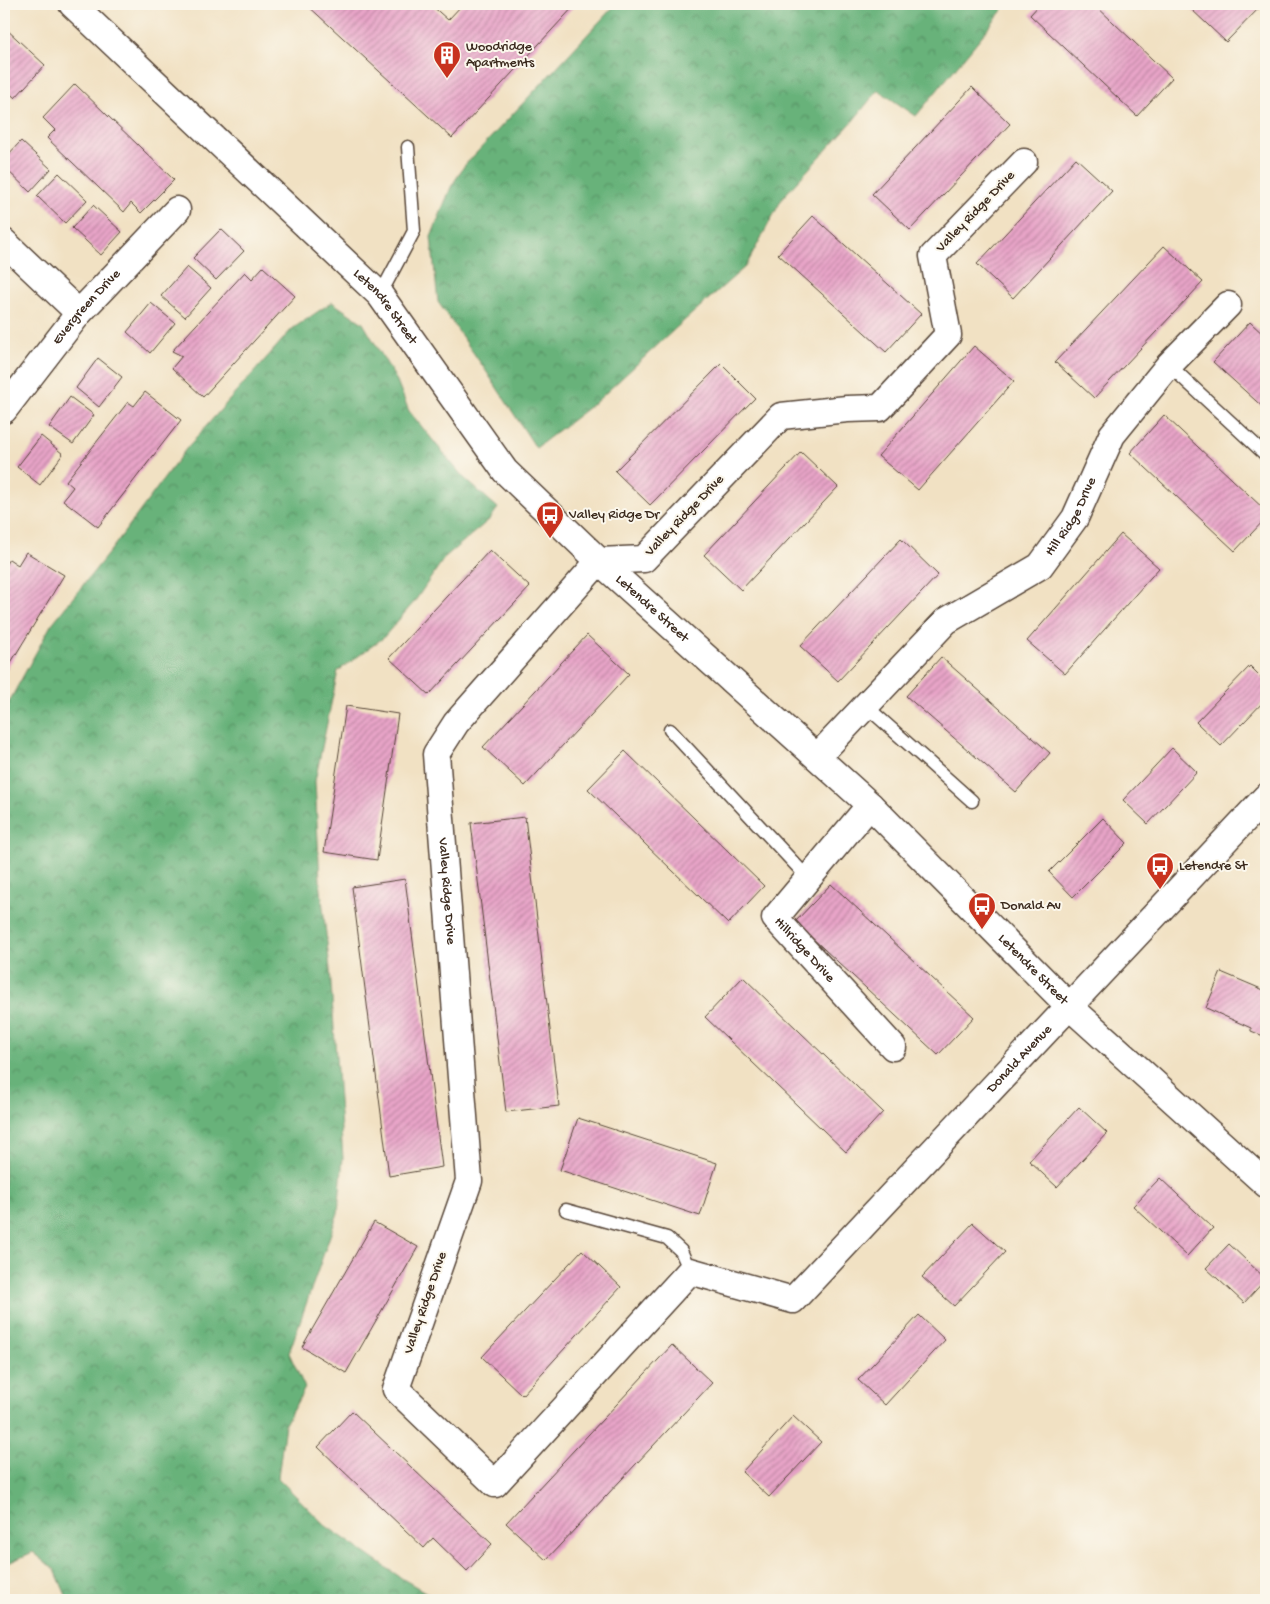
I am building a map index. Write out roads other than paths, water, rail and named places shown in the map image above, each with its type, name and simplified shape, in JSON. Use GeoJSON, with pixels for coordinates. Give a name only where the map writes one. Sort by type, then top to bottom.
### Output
{"type":"FeatureCollection","features":[{"type":"Feature","properties":{"kind":"street","name":"Letendre Street"},"geometry":{"type":"LineString","coordinates":[[72,4],[380,296],[505,471],[599,561],[870,805],[1069,1006],[1266,1184]]}},
{"type":"Feature","properties":{"kind":"street","name":"Valley Ridge Drive"},"geometry":{"type":"LineString","coordinates":[[690,1272],[495,1484],[396,1389],[469,1180],[436,754],[456,723],[599,561],[644,560],[781,416],[847,408],[880,408],[948,335],[933,256],[1024,162]]}},
{"type":"Feature","properties":{"kind":"street","name":"Evergreen Drive"},"geometry":{"type":"LineString","coordinates":[[4,410],[79,313],[177,210]]}},
{"type":"Feature","properties":{"kind":"street"},"geometry":{"type":"LineString","coordinates":[[4,242],[79,313]]}},
{"type":"Feature","properties":{"kind":"street","name":"Hill Ridge DrIve"},"geometry":{"type":"LineString","coordinates":[[817,757],[946,621],[1040,566],[1075,518],[1112,435],[1169,365],[1228,305]]}},
{"type":"Feature","properties":{"kind":"street","name":"Donald Avenue"},"geometry":{"type":"LineString","coordinates":[[690,1272],[793,1300],[1266,797]]}},
{"type":"Feature","properties":{"kind":"street","name":"Hillridge Drive"},"geometry":{"type":"LineString","coordinates":[[870,805],[775,918],[893,1047]]}},
{"type":"Feature","properties":{"kind":"lane"},"geometry":{"type":"LineString","coordinates":[[380,296],[414,231],[408,147]]}},
{"type":"Feature","properties":{"kind":"lane"},"geometry":{"type":"LineString","coordinates":[[1169,365],[1266,455]]}},
{"type":"Feature","properties":{"kind":"lane"},"geometry":{"type":"LineString","coordinates":[[866,706],[972,801]]}},
{"type":"Feature","properties":{"kind":"lane"},"geometry":{"type":"LineString","coordinates":[[670,730],[808,878]]}},
{"type":"Feature","properties":{"kind":"lane"},"geometry":{"type":"LineString","coordinates":[[566,1210],[667,1238],[681,1251],[690,1272]]}},
{"type":"Feature","properties":{"kind":"place","name":"Woodridge Apartments"},"geometry":{"type":"Point","coordinates":[447,79]}},
{"type":"Feature","properties":{"kind":"place","name":"Valley Ridge Dr"},"geometry":{"type":"Point","coordinates":[550,539]}},
{"type":"Feature","properties":{"kind":"place","name":"Letendre St"},"geometry":{"type":"Point","coordinates":[1160,890]}},
{"type":"Feature","properties":{"kind":"place","name":"Donald Av"},"geometry":{"type":"Point","coordinates":[982,930]}}]}
